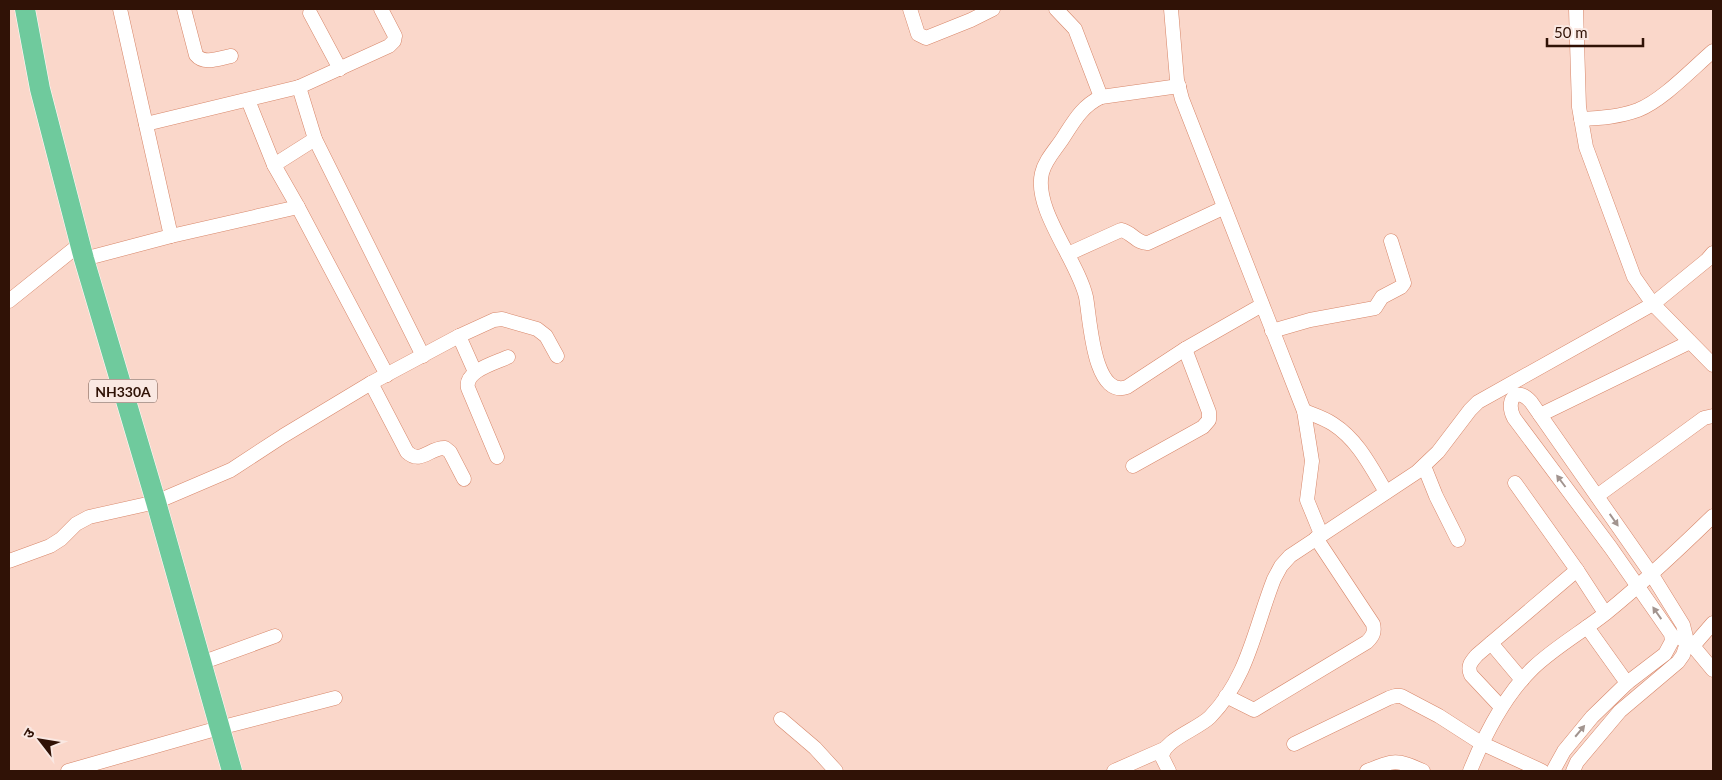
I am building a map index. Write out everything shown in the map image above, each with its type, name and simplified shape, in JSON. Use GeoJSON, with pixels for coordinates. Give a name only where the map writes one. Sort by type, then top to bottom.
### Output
{"type":"FeatureCollection","features":[{"type":"Feature","properties":{"kind":"highway","name":"NH330A"},"geometry":{"type":"LineString","coordinates":[[25,9],[40,89],[82,251],[156,502],[232,771]]}},
{"type":"Feature","properties":{"kind":"street"},"geometry":{"type":"LineString","coordinates":[[120,9],[171,236]]}},
{"type":"Feature","properties":{"kind":"street"},"geometry":{"type":"LineString","coordinates":[[184,9],[196,55],[199,58],[206,60],[231,56]]}},
{"type":"Feature","properties":{"kind":"street"},"geometry":{"type":"LineString","coordinates":[[146,124],[299,87],[389,46],[394,41],[394,32],[381,9]]}},
{"type":"Feature","properties":{"kind":"street"},"geometry":{"type":"LineString","coordinates":[[910,9],[918,34],[926,38],[993,9]]}},
{"type":"Feature","properties":{"kind":"street"},"geometry":{"type":"LineString","coordinates":[[1056,9],[1074,29],[1101,98]]}},
{"type":"Feature","properties":{"kind":"street"},"geometry":{"type":"LineString","coordinates":[[1171,9],[1179,86],[1190,124],[1304,411],[1312,455],[1307,500],[1318,536],[1374,629],[1373,635],[1367,642],[1254,710],[1226,696]]}},
{"type":"Feature","properties":{"kind":"street"},"geometry":{"type":"LineString","coordinates":[[1576,9],[1579,107],[1586,147],[1634,278],[1653,304],[1713,366]]}},
{"type":"Feature","properties":{"kind":"street"},"geometry":{"type":"LineString","coordinates":[[310,13],[340,69]]}},
{"type":"Feature","properties":{"kind":"street"},"geometry":{"type":"LineString","coordinates":[[1581,119],[1614,116],[1652,103],[1713,51]]}},
{"type":"Feature","properties":{"kind":"street"},"geometry":{"type":"LineString","coordinates":[[1179,86],[1101,98],[1091,102],[1076,117],[1042,173],[1041,194],[1086,296],[1095,355],[1102,375],[1111,385],[1122,388],[1133,384],[1185,349],[1262,305]]}},
{"type":"Feature","properties":{"kind":"street"},"geometry":{"type":"LineString","coordinates":[[299,87],[315,139],[423,356]]}},
{"type":"Feature","properties":{"kind":"street"},"geometry":{"type":"LineString","coordinates":[[248,100],[274,165],[387,375]]}},
{"type":"Feature","properties":{"kind":"street"},"geometry":{"type":"LineString","coordinates":[[274,165],[315,139]]}},
{"type":"Feature","properties":{"kind":"street"},"geometry":{"type":"LineString","coordinates":[[9,301],[82,251],[171,236],[298,207]]}},
{"type":"Feature","properties":{"kind":"street"},"geometry":{"type":"LineString","coordinates":[[1068,254],[1121,230],[1125,230],[1141,242],[1148,243],[1224,208]]}},
{"type":"Feature","properties":{"kind":"street"},"geometry":{"type":"LineString","coordinates":[[1272,331],[1310,320],[1372,310],[1377,307],[1382,297],[1401,287],[1404,283],[1391,241]]}},
{"type":"Feature","properties":{"kind":"street"},"geometry":{"type":"LineString","coordinates":[[1114,771],[1164,749],[1210,717],[1226,696],[1246,662],[1268,595],[1278,572],[1290,556],[1424,466],[1438,452],[1478,402],[1653,304],[1707,260],[1713,252]]}},
{"type":"Feature","properties":{"kind":"street"},"geometry":{"type":"LineString","coordinates":[[9,561],[50,546],[61,539],[76,524],[89,517],[156,502],[231,470],[371,383],[459,336],[494,320],[502,319],[537,329],[546,336],[557,356]]}},
{"type":"Feature","properties":{"kind":"street"},"geometry":{"type":"LineString","coordinates":[[459,336],[476,372]]}},
{"type":"Feature","properties":{"kind":"street"},"geometry":{"type":"LineString","coordinates":[[1540,415],[1690,342]]}},
{"type":"Feature","properties":{"kind":"street"},"geometry":{"type":"LineString","coordinates":[[1133,466],[1203,427],[1209,420],[1209,412],[1185,349]]}},
{"type":"Feature","properties":{"kind":"street"},"geometry":{"type":"LineString","coordinates":[[497,457],[467,385],[468,379],[476,372],[508,357]]}},
{"type":"Feature","properties":{"kind":"street"},"geometry":{"type":"LineString","coordinates":[[371,383],[407,452],[414,458],[418,458],[441,448],[446,448],[464,478]]}},
{"type":"Feature","properties":{"kind":"street"},"geometry":{"type":"LineString","coordinates":[[1690,644],[1683,625],[1652,575],[1597,496],[1526,396],[1516,395],[1510,403],[1509,409],[1514,418],[1638,586],[1671,634],[1690,644],[1713,670]]}},
{"type":"Feature","properties":{"kind":"street"},"geometry":{"type":"LineString","coordinates":[[1304,411],[1335,425],[1353,441],[1361,450],[1386,492]]}},
{"type":"Feature","properties":{"kind":"street"},"geometry":{"type":"LineString","coordinates":[[1597,496],[1704,418],[1713,416]]}},
{"type":"Feature","properties":{"kind":"street"},"geometry":{"type":"LineString","coordinates":[[1424,466],[1436,496],[1458,540]]}},
{"type":"Feature","properties":{"kind":"street"},"geometry":{"type":"LineString","coordinates":[[1515,483],[1605,613]]}},
{"type":"Feature","properties":{"kind":"street"},"geometry":{"type":"LineString","coordinates":[[1470,771],[1481,743],[1501,707],[1522,680],[1541,660],[1605,613],[1652,575],[1713,516]]}},
{"type":"Feature","properties":{"kind":"street"},"geometry":{"type":"LineString","coordinates":[[1501,707],[1472,675],[1469,665],[1491,643],[1577,570]]}},
{"type":"Feature","properties":{"kind":"street"},"geometry":{"type":"LineString","coordinates":[[1573,771],[1577,762],[1620,711],[1678,662],[1690,644],[1713,623]]}},
{"type":"Feature","properties":{"kind":"street"},"geometry":{"type":"LineString","coordinates":[[1587,626],[1628,683]]}},
{"type":"Feature","properties":{"kind":"street"},"geometry":{"type":"LineString","coordinates":[[1553,771],[1564,751],[1592,717],[1628,683],[1665,654],[1671,645],[1671,634]]}},
{"type":"Feature","properties":{"kind":"street"},"geometry":{"type":"LineString","coordinates":[[201,663],[275,636]]}},
{"type":"Feature","properties":{"kind":"street"},"geometry":{"type":"LineString","coordinates":[[1491,643],[1522,680]]}},
{"type":"Feature","properties":{"kind":"street"},"geometry":{"type":"LineString","coordinates":[[1294,744],[1395,696],[1408,699],[1440,716],[1481,743],[1542,771]]}},
{"type":"Feature","properties":{"kind":"street"},"geometry":{"type":"LineString","coordinates":[[68,771],[219,728],[335,698]]}},
{"type":"Feature","properties":{"kind":"street"},"geometry":{"type":"LineString","coordinates":[[781,719],[815,748],[836,771]]}},
{"type":"Feature","properties":{"kind":"street"},"geometry":{"type":"LineString","coordinates":[[1164,749],[1162,757],[1170,771]]}},
{"type":"Feature","properties":{"kind":"street"},"geometry":{"type":"LineString","coordinates":[[1367,771],[1389,762],[1396,762],[1423,771]]}}]}
